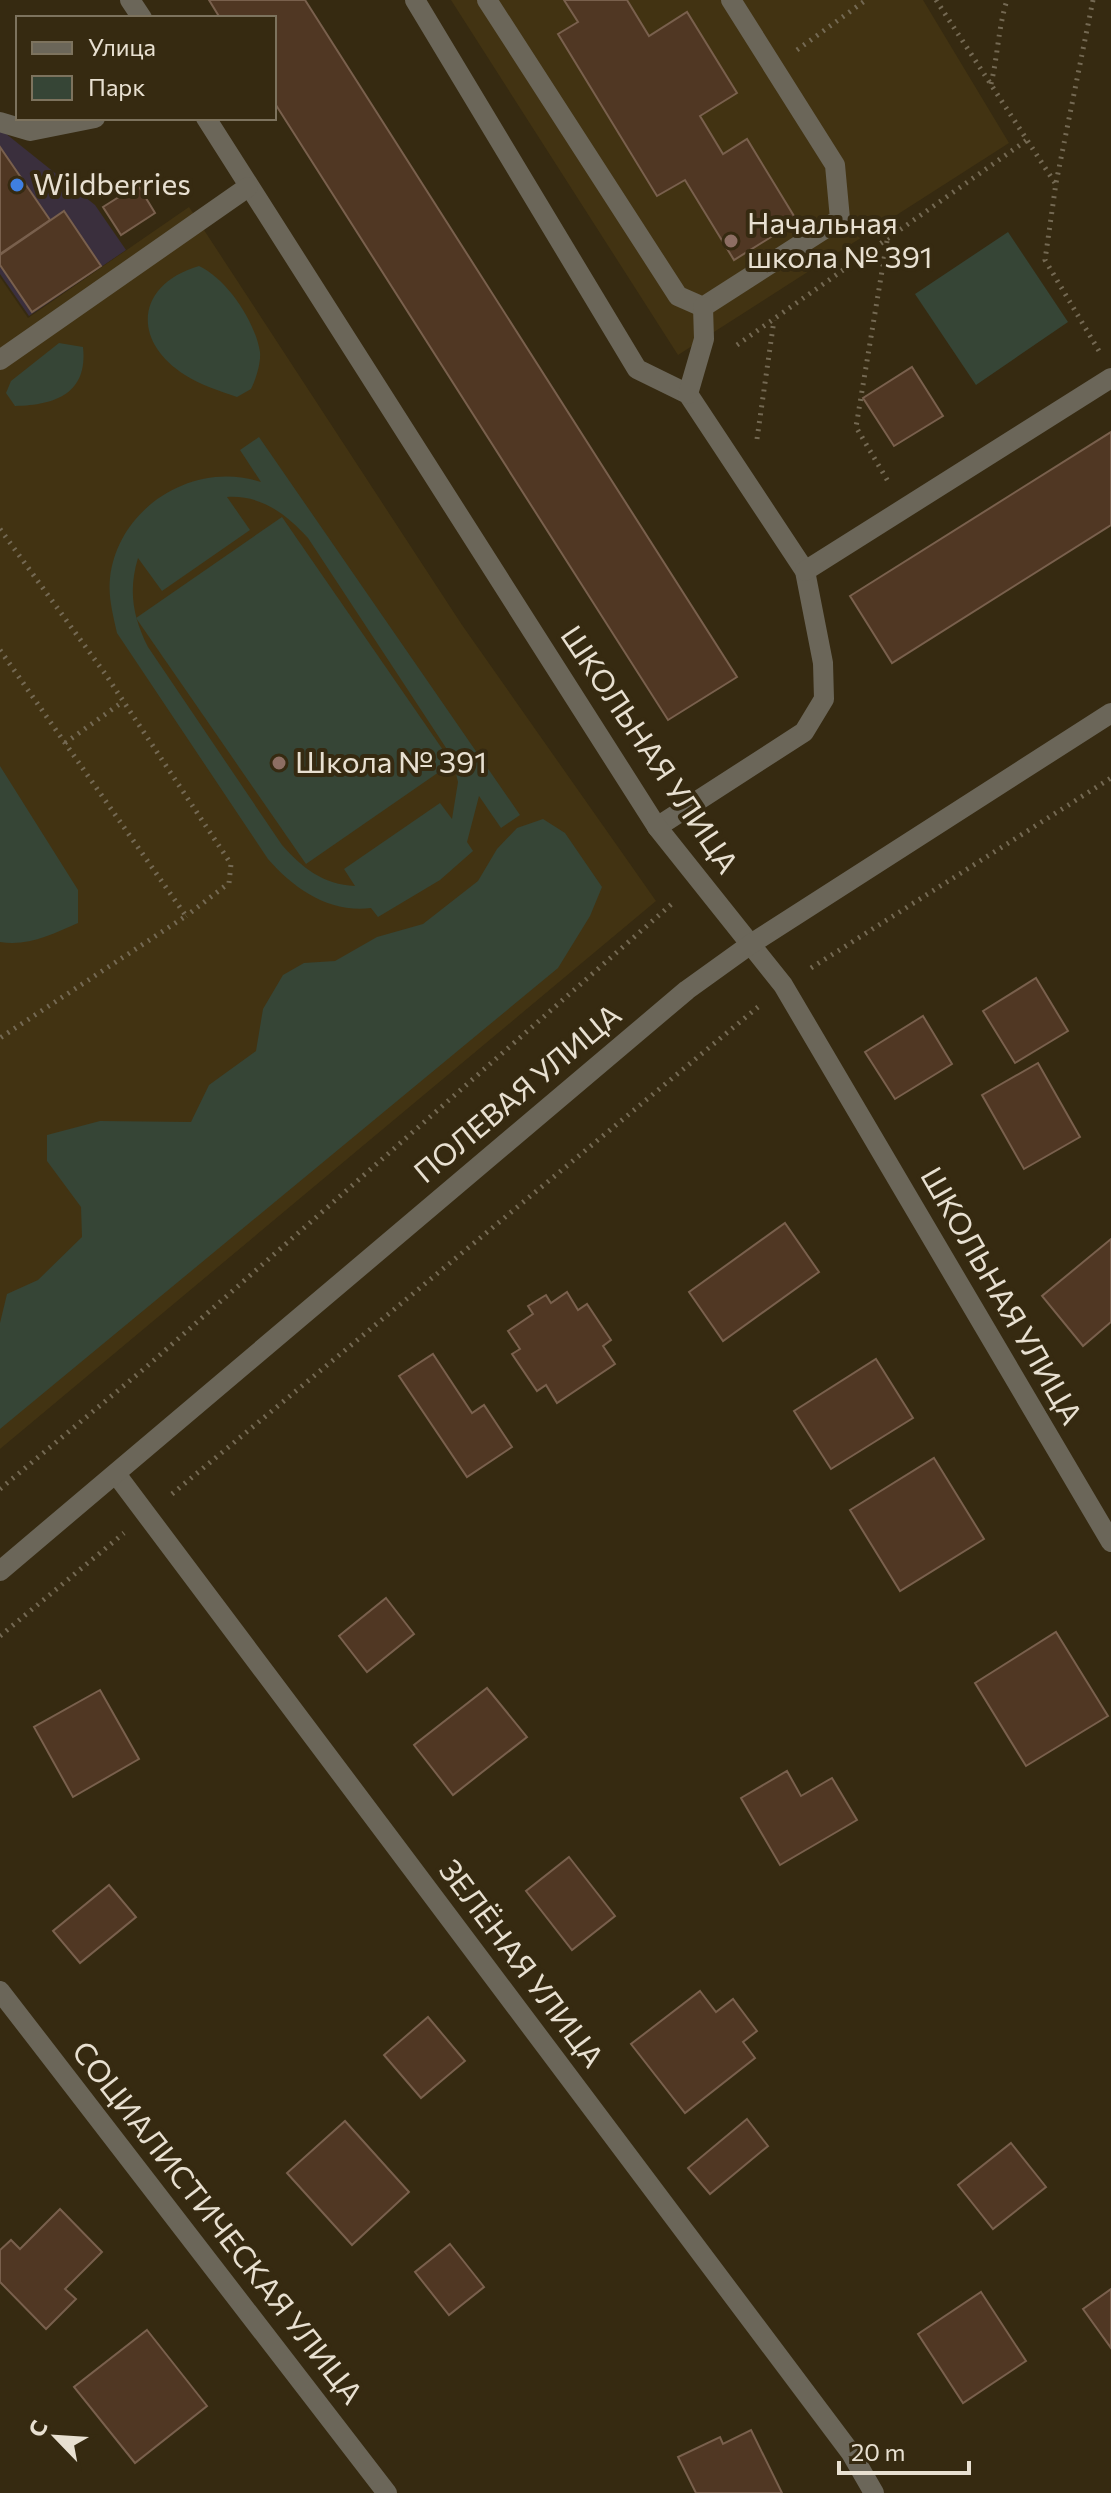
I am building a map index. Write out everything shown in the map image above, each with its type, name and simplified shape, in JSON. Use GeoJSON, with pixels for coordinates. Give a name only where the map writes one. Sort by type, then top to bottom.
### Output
{"type":"FeatureCollection","features":[{"type":"Feature","properties":{"kind":"street"},"geometry":{"type":"LineString","coordinates":[[415,0],[637,369],[688,394],[805,571],[823,663],[824,699],[804,732],[657,827]]}},
{"type":"Feature","properties":{"kind":"street"},"geometry":{"type":"LineString","coordinates":[[487,0],[678,296],[703,307]]}},
{"type":"Feature","properties":{"kind":"street"},"geometry":{"type":"LineString","coordinates":[[703,307],[840,219],[835,165],[731,0]]}},
{"type":"Feature","properties":{"kind":"street"},"geometry":{"type":"LineString","coordinates":[[0,122],[30,131],[85,120]]}},
{"type":"Feature","properties":{"kind":"street","name":"ШКОЛЬНАЯ УЛИЦА"},"geometry":{"type":"LineString","coordinates":[[207,120],[657,827],[783,985],[1111,1542]]}},
{"type":"Feature","properties":{"kind":"street"},"geometry":{"type":"LineString","coordinates":[[0,360],[248,187]]}},
{"type":"Feature","properties":{"kind":"street"},"geometry":{"type":"LineString","coordinates":[[688,394],[704,339],[703,307]]}},
{"type":"Feature","properties":{"kind":"street"},"geometry":{"type":"LineString","coordinates":[[805,571],[904,508],[1107,368]]}},
{"type":"Feature","properties":{"kind":"street","name":"ПОЛЕВАЯ УЛИЦА"},"geometry":{"type":"LineString","coordinates":[[0,1571],[687,990],[751,944],[1111,713]]}},
{"type":"Feature","properties":{"kind":"street","name":"ЗЕЛЁНАЯ УЛИЦА"},"geometry":{"type":"LineString","coordinates":[[116,1474],[851,2453],[874,2493]]}},
{"type":"Feature","properties":{"kind":"street","name":"СОЦИАЛИСТИЧЕСКАЯ УЛИЦА"},"geometry":{"type":"LineString","coordinates":[[0,1991],[387,2493]]}},
{"type":"Feature","properties":{"kind":"path"},"geometry":{"type":"LineString","coordinates":[[773,67],[866,0]]}},
{"type":"Feature","properties":{"kind":"path"},"geometry":{"type":"LineString","coordinates":[[936,0],[1056,183]]}},
{"type":"Feature","properties":{"kind":"path"},"geometry":{"type":"LineString","coordinates":[[991,85],[1000,47],[997,32],[1007,0]]}},
{"type":"Feature","properties":{"kind":"path"},"geometry":{"type":"LineString","coordinates":[[1093,0],[1056,183],[1045,260],[1107,368]]}},
{"type":"Feature","properties":{"kind":"path"},"geometry":{"type":"LineString","coordinates":[[731,350],[1027,140]]}},
{"type":"Feature","properties":{"kind":"path"},"geometry":{"type":"LineString","coordinates":[[887,239],[856,427],[904,508]]}},
{"type":"Feature","properties":{"kind":"path"},"geometry":{"type":"LineString","coordinates":[[761,406],[774,320]]}},
{"type":"Feature","properties":{"kind":"path"},"geometry":{"type":"LineString","coordinates":[[0,529],[106,675],[121,703],[231,864],[229,883],[186,916],[0,1038]]}},
{"type":"Feature","properties":{"kind":"path"},"geometry":{"type":"LineString","coordinates":[[0,650],[186,916]]}},
{"type":"Feature","properties":{"kind":"path"},"geometry":{"type":"LineString","coordinates":[[65,743],[121,703]]}},
{"type":"Feature","properties":{"kind":"path"},"geometry":{"type":"LineString","coordinates":[[0,1636],[783,985],[1111,778]]}},
{"type":"Feature","properties":{"kind":"path"},"geometry":{"type":"LineString","coordinates":[[0,1489],[145,1368],[699,881]]}},
{"type":"Feature","properties":{"kind":"shaded area","name":"Начальная школа № 391"},"geometry":{"type":"Polygon","coordinates":[[[451,0],[923,0],[1009,143],[678,355],[451,0]]]}},
{"type":"Feature","properties":{"kind":"shaded area"},"geometry":{"type":"Polygon","coordinates":[[[0,129],[95,205],[126,250],[29,316],[0,274],[0,129]]]}},
{"type":"Feature","properties":{"kind":"shaded area","name":"Школа № 391"},"geometry":{"type":"Polygon","coordinates":[[[189,207],[462,625],[656,901],[0,1449],[0,277],[28,318],[189,207]]]}},
{"type":"Feature","properties":{"kind":"green space"},"geometry":{"type":"Polygon","coordinates":[[[1008,232],[1068,322],[976,385],[915,294],[1008,232]]]}},
{"type":"Feature","properties":{"kind":"green space"},"geometry":{"type":"Polygon","coordinates":[[[199,266],[220,281],[238,302],[257,340],[260,356],[255,381],[251,389],[237,397],[185,375],[167,361],[155,346],[149,330],[148,314],[153,299],[163,286],[178,274],[199,266]]]}},
{"type":"Feature","properties":{"kind":"green space"},"geometry":{"type":"Polygon","coordinates":[[[59,343],[83,347],[83,363],[74,386],[56,399],[15,406],[6,393],[11,381],[59,343]]]}},
{"type":"Feature","properties":{"kind":"green space"},"geometry":{"type":"Polygon","coordinates":[[[259,437],[520,815],[501,828],[479,796],[467,842],[473,851],[440,880],[378,917],[371,908],[341,907],[314,897],[289,880],[268,859],[117,633],[110,599],[110,578],[116,553],[128,530],[163,495],[186,484],[210,478],[236,477],[261,482],[240,450],[259,437]],[[227,497],[250,530],[162,591],[138,558],[133,593],[139,625],[148,647],[282,845],[314,873],[333,882],[355,886],[344,869],[440,803],[452,819],[458,782],[452,757],[308,538],[272,507],[239,497],[227,497]]]}},
{"type":"Feature","properties":{"kind":"green space"},"geometry":{"type":"Polygon","coordinates":[[[282,517],[452,763],[306,864],[136,618],[282,517]]]}},
{"type":"Feature","properties":{"kind":"green space"},"geometry":{"type":"Polygon","coordinates":[[[0,766],[78,890],[78,923],[20,943],[0,942],[0,766]]]}},
{"type":"Feature","properties":{"kind":"green space"},"geometry":{"type":"Polygon","coordinates":[[[543,819],[565,833],[602,887],[590,916],[558,968],[0,1429],[0,1323],[7,1294],[38,1280],[82,1237],[81,1207],[47,1161],[47,1135],[100,1121],[191,1122],[209,1085],[256,1051],[263,1009],[283,975],[304,963],[335,961],[377,937],[423,924],[478,881],[497,849],[517,828],[543,819]]]}},
{"type":"Feature","properties":{"kind":"building"},"geometry":{"type":"Polygon","coordinates":[[[209,0],[305,0],[737,677],[668,720],[276,105],[276,16],[219,16],[209,0]]]}},
{"type":"Feature","properties":{"kind":"building"},"geometry":{"type":"Polygon","coordinates":[[[564,0],[627,0],[649,36],[687,12],[737,93],[700,116],[723,154],[747,139],[797,221],[734,260],[685,180],[657,196],[558,34],[578,22],[564,0]]]}},
{"type":"Feature","properties":{"kind":"building"},"geometry":{"type":"Polygon","coordinates":[[[0,147],[50,220],[0,254],[0,147]]]}},
{"type":"Feature","properties":{"kind":"building"},"geometry":{"type":"Polygon","coordinates":[[[138,185],[155,213],[121,235],[103,207],[138,185]]]}},
{"type":"Feature","properties":{"kind":"building"},"geometry":{"type":"Polygon","coordinates":[[[64,211],[101,266],[32,312],[0,265],[0,255],[64,211]]]}},
{"type":"Feature","properties":{"kind":"building"},"geometry":{"type":"Polygon","coordinates":[[[912,367],[943,416],[894,446],[863,398],[912,367]]]}},
{"type":"Feature","properties":{"kind":"building"},"geometry":{"type":"Polygon","coordinates":[[[1111,432],[1111,525],[892,663],[850,596],[1111,432]]]}},
{"type":"Feature","properties":{"kind":"building"},"geometry":{"type":"Polygon","coordinates":[[[1036,978],[1068,1031],[1015,1063],[983,1011],[1036,978]]]}},
{"type":"Feature","properties":{"kind":"building"},"geometry":{"type":"Polygon","coordinates":[[[923,1016],[952,1064],[895,1099],[865,1052],[923,1016]]]}},
{"type":"Feature","properties":{"kind":"building"},"geometry":{"type":"Polygon","coordinates":[[[1038,1063],[1080,1137],[1024,1169],[982,1095],[1038,1063]]]}},
{"type":"Feature","properties":{"kind":"building"},"geometry":{"type":"Polygon","coordinates":[[[785,1223],[819,1272],[723,1341],[689,1292],[785,1223]]]}},
{"type":"Feature","properties":{"kind":"building"},"geometry":{"type":"Polygon","coordinates":[[[1111,1239],[1111,1322],[1083,1346],[1042,1296],[1111,1239]]]}},
{"type":"Feature","properties":{"kind":"building"},"geometry":{"type":"Polygon","coordinates":[[[567,1292],[578,1310],[587,1304],[611,1340],[603,1346],[615,1364],[557,1403],[546,1385],[537,1391],[512,1354],[520,1349],[508,1331],[533,1314],[528,1306],[546,1295],[551,1303],[567,1292]]]}},
{"type":"Feature","properties":{"kind":"building"},"geometry":{"type":"Polygon","coordinates":[[[433,1354],[472,1413],[484,1405],[512,1447],[467,1477],[399,1376],[433,1354]]]}},
{"type":"Feature","properties":{"kind":"building"},"geometry":{"type":"Polygon","coordinates":[[[876,1359],[913,1418],[831,1469],[794,1411],[876,1359]]]}},
{"type":"Feature","properties":{"kind":"building"},"geometry":{"type":"Polygon","coordinates":[[[934,1458],[984,1539],[900,1591],[850,1510],[934,1458]]]}},
{"type":"Feature","properties":{"kind":"building"},"geometry":{"type":"Polygon","coordinates":[[[386,1598],[414,1634],[367,1672],[339,1636],[386,1598]]]}},
{"type":"Feature","properties":{"kind":"building"},"geometry":{"type":"Polygon","coordinates":[[[1056,1632],[1108,1716],[1026,1766],[975,1683],[1056,1632]]]}},
{"type":"Feature","properties":{"kind":"building"},"geometry":{"type":"Polygon","coordinates":[[[487,1688],[527,1737],[453,1795],[414,1745],[487,1688]]]}},
{"type":"Feature","properties":{"kind":"building"},"geometry":{"type":"Polygon","coordinates":[[[100,1690],[139,1759],[73,1797],[34,1727],[100,1690]]]}},
{"type":"Feature","properties":{"kind":"building"},"geometry":{"type":"Polygon","coordinates":[[[787,1771],[801,1796],[832,1778],[857,1820],[780,1865],[741,1798],[787,1771]]]}},
{"type":"Feature","properties":{"kind":"building"},"geometry":{"type":"Polygon","coordinates":[[[569,1857],[615,1916],[572,1950],[526,1891],[569,1857]]]}},
{"type":"Feature","properties":{"kind":"building"},"geometry":{"type":"Polygon","coordinates":[[[109,1885],[136,1917],[80,1963],[53,1931],[109,1885]]]}},
{"type":"Feature","properties":{"kind":"building"},"geometry":{"type":"Polygon","coordinates":[[[700,1991],[716,2012],[733,1999],[757,2031],[743,2042],[755,2058],[685,2113],[631,2044],[700,1991]]]}},
{"type":"Feature","properties":{"kind":"building"},"geometry":{"type":"Polygon","coordinates":[[[428,2017],[465,2061],[421,2098],[384,2055],[428,2017]]]}},
{"type":"Feature","properties":{"kind":"building"},"geometry":{"type":"Polygon","coordinates":[[[747,2119],[768,2146],[710,2194],[688,2168],[747,2119]]]}},
{"type":"Feature","properties":{"kind":"building"},"geometry":{"type":"Polygon","coordinates":[[[345,2121],[409,2192],[352,2245],[287,2173],[345,2121]]]}},
{"type":"Feature","properties":{"kind":"building"},"geometry":{"type":"Polygon","coordinates":[[[1011,2143],[1046,2187],[993,2229],[958,2185],[1011,2143]]]}},
{"type":"Feature","properties":{"kind":"building"},"geometry":{"type":"Polygon","coordinates":[[[60,2209],[102,2252],[65,2289],[76,2299],[46,2329],[0,2282],[0,2250],[11,2240],[20,2249],[60,2209]]]}},
{"type":"Feature","properties":{"kind":"building"},"geometry":{"type":"Polygon","coordinates":[[[450,2244],[484,2287],[449,2315],[415,2272],[450,2244]]]}},
{"type":"Feature","properties":{"kind":"building"},"geometry":{"type":"Polygon","coordinates":[[[1111,2289],[1111,2348],[1083,2309],[1111,2289]]]}},
{"type":"Feature","properties":{"kind":"building"},"geometry":{"type":"Polygon","coordinates":[[[981,2292],[1026,2361],[963,2403],[918,2334],[981,2292]]]}},
{"type":"Feature","properties":{"kind":"building"},"geometry":{"type":"Polygon","coordinates":[[[147,2330],[207,2406],[135,2463],[74,2387],[147,2330]]]}},
{"type":"Feature","properties":{"kind":"building"},"geometry":{"type":"Polygon","coordinates":[[[751,2430],[782,2493],[696,2493],[678,2457],[720,2437],[723,2444],[751,2430]]]}},
{"type":"Feature","properties":{"kind":"place","name":"Wildberries"},"geometry":{"type":"Point","coordinates":[17,185]}},
{"type":"Feature","properties":{"kind":"place","name":"Начальная школа № 391"},"geometry":{"type":"Point","coordinates":[731,241]}},
{"type":"Feature","properties":{"kind":"place","name":"Школа № 391"},"geometry":{"type":"Point","coordinates":[279,763]}}]}
